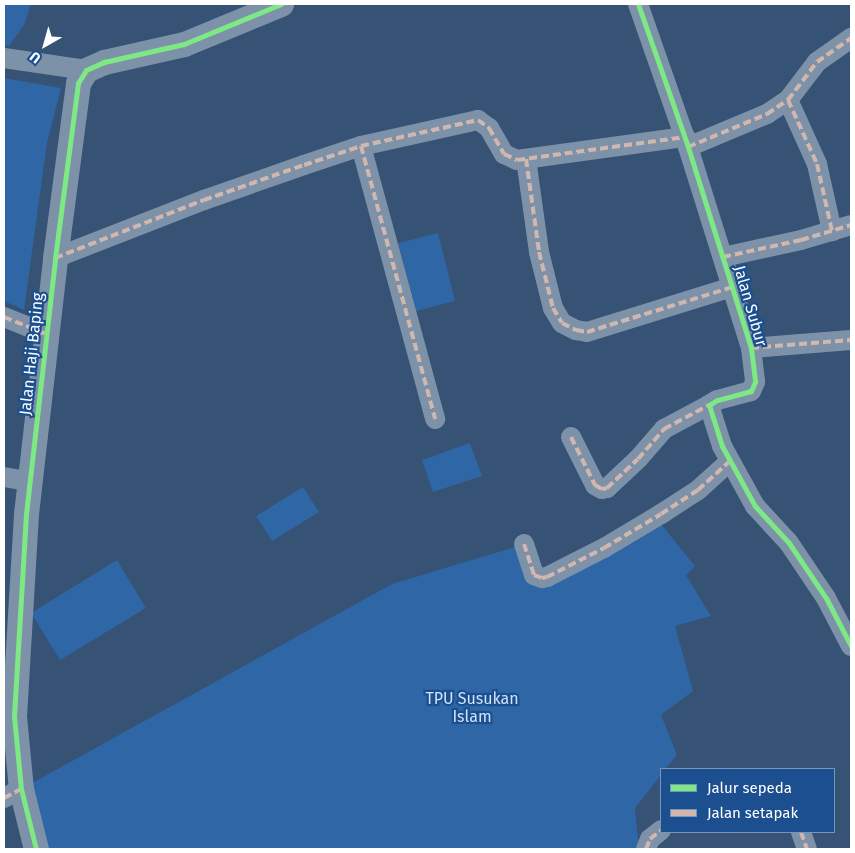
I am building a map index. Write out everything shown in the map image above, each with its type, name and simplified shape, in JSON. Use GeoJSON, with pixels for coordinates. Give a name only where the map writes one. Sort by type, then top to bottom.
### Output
{"type":"FeatureCollection","features":[{"type":"Feature","properties":{"kind":"street"},"geometry":{"type":"LineString","coordinates":[[4,58],[86,70],[104,62],[184,44],[282,4]]}},
{"type":"Feature","properties":{"kind":"street","name":"Jalan Subur"},"geometry":{"type":"LineString","coordinates":[[571,437],[595,486],[602,489],[607,488],[638,459],[664,429],[716,400],[751,390],[755,382],[752,348],[686,142],[638,4]]}},
{"type":"Feature","properties":{"kind":"street"},"geometry":{"type":"LineString","coordinates":[[55,258],[212,197],[361,146],[478,120],[490,128],[504,154],[510,159],[526,160],[559,153],[686,142],[767,114],[788,100],[817,62],[851,38]]}},
{"type":"Feature","properties":{"kind":"street","name":"Jalan Haji Baping"},"geometry":{"type":"LineString","coordinates":[[36,849],[13,794],[14,716],[26,514],[74,100],[78,84],[86,70]]}},
{"type":"Feature","properties":{"kind":"street"},"geometry":{"type":"LineString","coordinates":[[788,100],[817,164],[832,231]]}},
{"type":"Feature","properties":{"kind":"street"},"geometry":{"type":"LineString","coordinates":[[361,146],[435,419]]}},
{"type":"Feature","properties":{"kind":"street"},"geometry":{"type":"LineString","coordinates":[[526,160],[539,252],[553,308],[562,323],[576,330],[587,332],[732,287]]}},
{"type":"Feature","properties":{"kind":"street"},"geometry":{"type":"LineString","coordinates":[[723,257],[802,240],[851,225]]}},
{"type":"Feature","properties":{"kind":"street"},"geometry":{"type":"LineString","coordinates":[[4,317],[46,334]]}},
{"type":"Feature","properties":{"kind":"street"},"geometry":{"type":"LineString","coordinates":[[752,348],[851,340]]}},
{"type":"Feature","properties":{"kind":"street"},"geometry":{"type":"LineString","coordinates":[[709,405],[729,462],[755,506],[789,543],[826,598],[851,646]]}},
{"type":"Feature","properties":{"kind":"street"},"geometry":{"type":"LineString","coordinates":[[524,544],[534,575],[542,578],[547,576],[604,548],[662,514],[698,490],[729,462]]}},
{"type":"Feature","properties":{"kind":"street"},"geometry":{"type":"LineString","coordinates":[[4,477],[30,482]]}},
{"type":"Feature","properties":{"kind":"street"},"geometry":{"type":"LineString","coordinates":[[646,849],[650,839],[660,831]]}},
{"type":"Feature","properties":{"kind":"street"},"geometry":{"type":"LineString","coordinates":[[801,833],[807,849]]}},
{"type":"Feature","properties":{"kind":"green space"},"geometry":{"type":"Polygon","coordinates":[[[4,4],[31,4],[24,25],[9,46],[4,45],[4,4]]]}},
{"type":"Feature","properties":{"kind":"green space"},"geometry":{"type":"Polygon","coordinates":[[[4,78],[61,88],[47,143],[24,310],[4,301],[4,78]]]}},
{"type":"Feature","properties":{"kind":"green space"},"geometry":{"type":"Polygon","coordinates":[[[438,233],[455,301],[416,311],[398,243],[438,233]]]}},
{"type":"Feature","properties":{"kind":"green space"},"geometry":{"type":"Polygon","coordinates":[[[470,443],[482,476],[433,492],[422,460],[470,443]]]}},
{"type":"Feature","properties":{"kind":"green space"},"geometry":{"type":"Polygon","coordinates":[[[303,487],[319,512],[272,541],[256,516],[303,487]]]}},
{"type":"Feature","properties":{"kind":"green space","name":"TPU Susukan Islam"},"geometry":{"type":"Polygon","coordinates":[[[657,519],[695,566],[686,575],[711,616],[675,626],[693,691],[661,715],[677,755],[666,768],[660,768],[660,776],[635,808],[639,849],[42,849],[25,787],[392,584],[518,546],[530,579],[657,519]]]}},
{"type":"Feature","properties":{"kind":"green space"},"geometry":{"type":"Polygon","coordinates":[[[117,560],[146,608],[60,660],[31,613],[117,560]]]}},
{"type":"Feature","properties":{"kind":"marked path"},"geometry":{"type":"LineString","coordinates":[[688,147],[767,114],[788,100],[817,62],[851,38]]}},
{"type":"Feature","properties":{"kind":"marked path"},"geometry":{"type":"LineString","coordinates":[[788,100],[817,164],[832,231]]}},
{"type":"Feature","properties":{"kind":"marked path"},"geometry":{"type":"LineString","coordinates":[[55,258],[204,200],[361,146],[478,120],[489,128],[504,154],[517,160],[685,137]]}},
{"type":"Feature","properties":{"kind":"marked path"},"geometry":{"type":"LineString","coordinates":[[361,146],[435,419]]}},
{"type":"Feature","properties":{"kind":"marked path"},"geometry":{"type":"LineString","coordinates":[[526,159],[539,252],[553,308],[562,323],[576,330],[587,332],[732,287]]}},
{"type":"Feature","properties":{"kind":"marked path"},"geometry":{"type":"LineString","coordinates":[[723,257],[801,240],[851,225]]}},
{"type":"Feature","properties":{"kind":"marked path"},"geometry":{"type":"LineString","coordinates":[[4,317],[46,334]]}},
{"type":"Feature","properties":{"kind":"marked path"},"geometry":{"type":"LineString","coordinates":[[751,348],[851,340]]}},
{"type":"Feature","properties":{"kind":"marked path"},"geometry":{"type":"LineString","coordinates":[[571,437],[595,485],[602,489],[607,488],[638,459],[664,429],[709,405]]}},
{"type":"Feature","properties":{"kind":"marked path"},"geometry":{"type":"LineString","coordinates":[[524,544],[534,575],[542,578],[547,577],[604,548],[661,514],[698,490],[729,462]]}},
{"type":"Feature","properties":{"kind":"marked path"},"geometry":{"type":"LineString","coordinates":[[4,798],[21,789]]}},
{"type":"Feature","properties":{"kind":"marked path"},"geometry":{"type":"LineString","coordinates":[[646,849],[650,839],[660,831]]}},
{"type":"Feature","properties":{"kind":"marked path"},"geometry":{"type":"LineString","coordinates":[[801,833],[807,849]]}},
{"type":"Feature","properties":{"kind":"cycle path"},"geometry":{"type":"LineString","coordinates":[[36,849],[21,789],[14,716],[26,514],[55,258],[78,83],[86,70],[104,62],[184,44],[281,4]]}},
{"type":"Feature","properties":{"kind":"cycle path"},"geometry":{"type":"LineString","coordinates":[[638,4],[688,147],[751,348],[755,382],[751,391],[717,400],[709,405],[722,446],[755,506],[789,543],[826,598],[851,646]]}}]}
